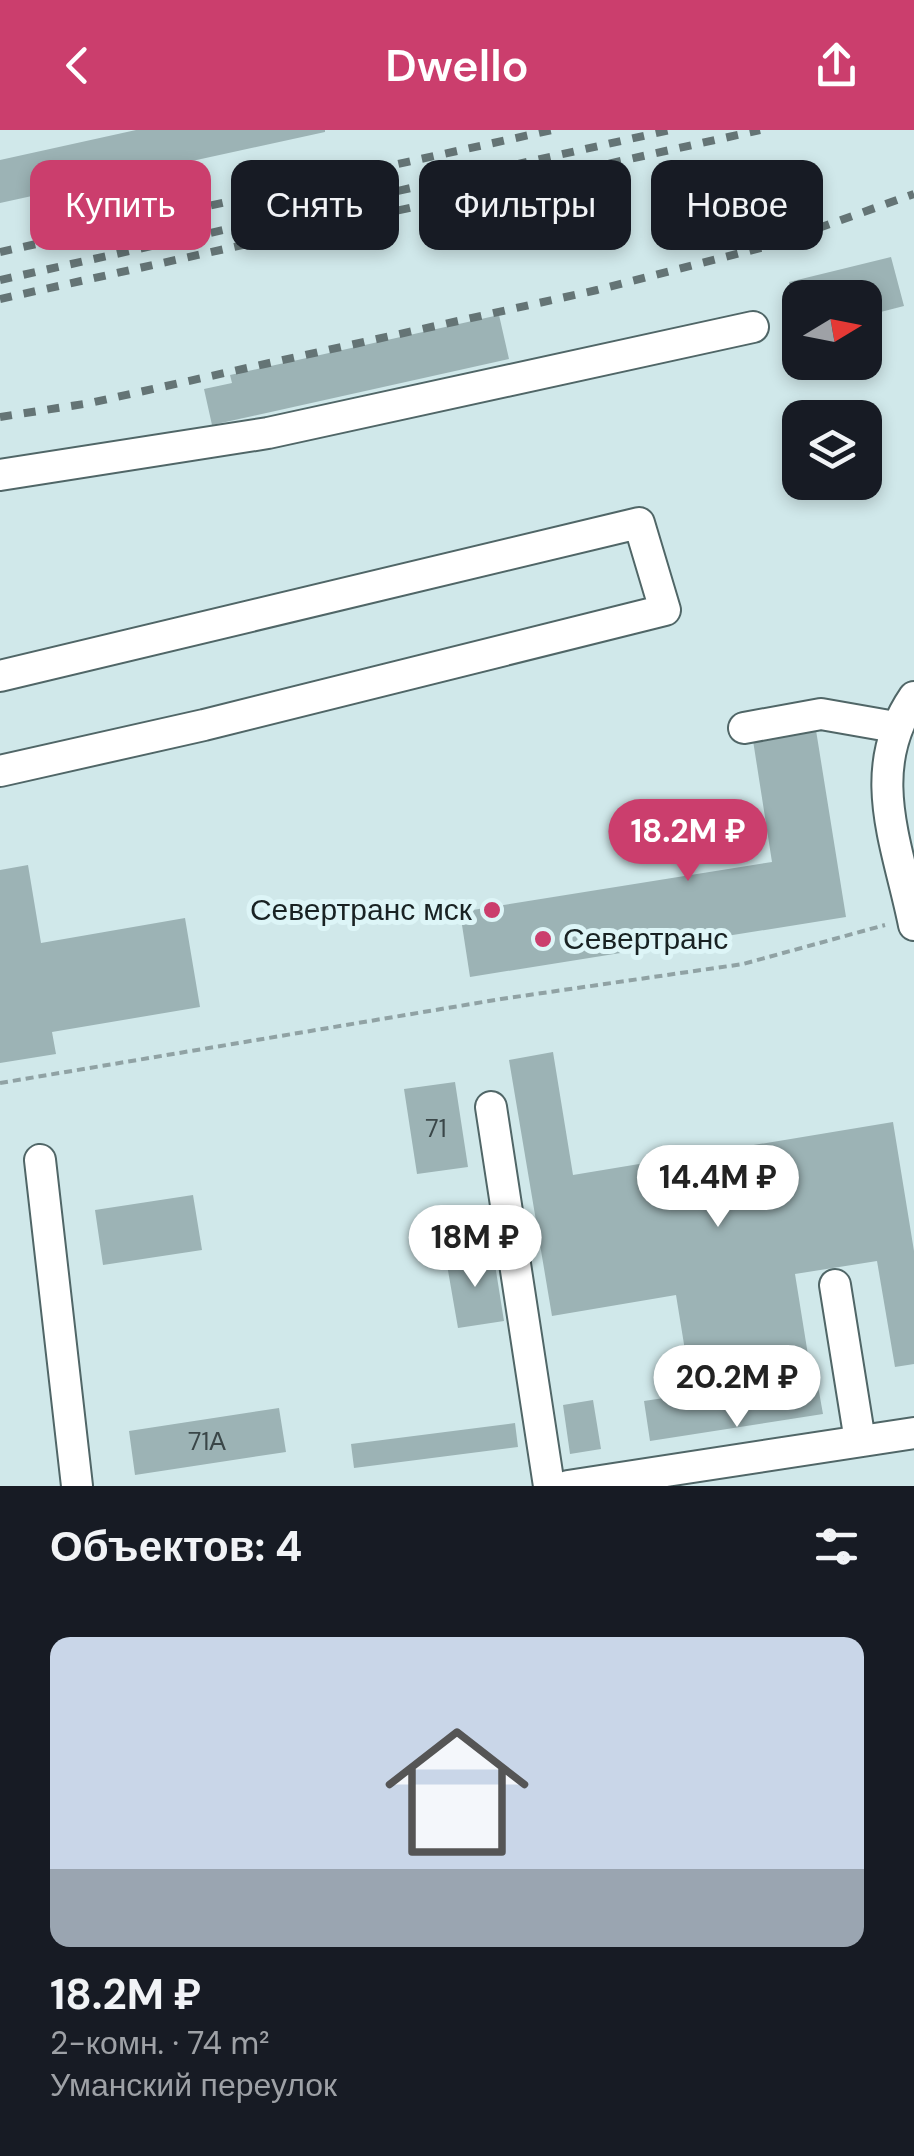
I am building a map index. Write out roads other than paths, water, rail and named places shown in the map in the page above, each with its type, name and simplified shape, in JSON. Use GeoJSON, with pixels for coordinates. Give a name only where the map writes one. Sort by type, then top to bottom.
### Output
{"type":"FeatureCollection","features":[{"type":"Feature","properties":{"kind":"street"},"geometry":{"type":"LineString","coordinates":[[0,475],[268,433],[753,327]]}},
{"type":"Feature","properties":{"kind":"street"},"geometry":{"type":"LineString","coordinates":[[0,676],[639,524],[664,610],[204,725],[0,771]]}},
{"type":"Feature","properties":{"kind":"street"},"geometry":{"type":"LineString","coordinates":[[913,922],[906,844],[888,804],[886,764],[895,726],[914,697]]}},
{"type":"Feature","properties":{"kind":"street"},"geometry":{"type":"LineString","coordinates":[[744,728],[821,714],[895,726]]}},
{"type":"Feature","properties":{"kind":"street"},"geometry":{"type":"LineString","coordinates":[[491,1107],[549,1486]]}},
{"type":"Feature","properties":{"kind":"street"},"geometry":{"type":"LineString","coordinates":[[40,1160],[77,1486]]}},
{"type":"Feature","properties":{"kind":"street"},"geometry":{"type":"LineString","coordinates":[[835,1285],[860,1441]]}},
{"type":"Feature","properties":{"kind":"street"},"geometry":{"type":"LineString","coordinates":[[568,1486],[666,1479],[914,1433]]}},
{"type":"Feature","properties":{"kind":"railway"},"geometry":{"type":"LineString","coordinates":[[0,252],[552,130]]}},
{"type":"Feature","properties":{"kind":"railway"},"geometry":{"type":"LineString","coordinates":[[0,280],[670,130]]}},
{"type":"Feature","properties":{"kind":"railway"},"geometry":{"type":"LineString","coordinates":[[0,299],[760,130]]}},
{"type":"Feature","properties":{"kind":"railway"},"geometry":{"type":"LineString","coordinates":[[0,417],[90,403],[597,290],[768,246],[914,194]]}},
{"type":"Feature","properties":{"kind":"place","name":"Севертранс мск"},"geometry":{"type":"Point","coordinates":[492,910]}},
{"type":"Feature","properties":{"kind":"place","name":"Севертранс"},"geometry":{"type":"Point","coordinates":[543,939]}}]}
